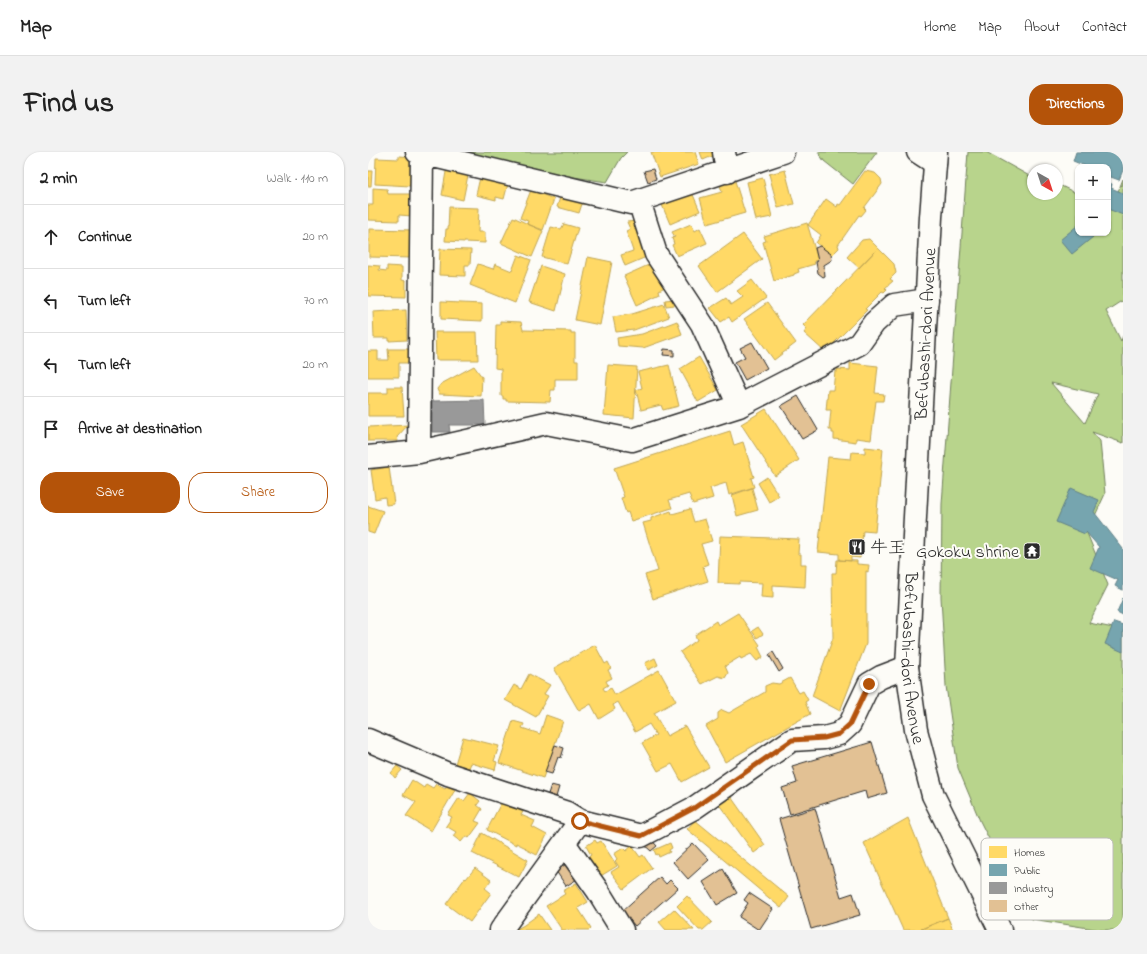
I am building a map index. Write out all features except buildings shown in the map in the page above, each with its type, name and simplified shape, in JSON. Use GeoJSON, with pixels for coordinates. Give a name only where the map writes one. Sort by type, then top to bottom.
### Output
{"type":"FeatureCollection","features":[{"type":"Feature","properties":{"kind":"main road"},"geometry":{"type":"LineString","coordinates":[[419,452],[419,152],[631,203],[726,162],[783,152]]}},
{"type":"Feature","properties":{"kind":"main road","name":"Befubashi-dori Avenue"},"geometry":{"type":"LineString","coordinates":[[930,156],[927,300],[907,667],[916,730],[933,795],[981,892]]}},
{"type":"Feature","properties":{"kind":"main road"},"geometry":{"type":"LineString","coordinates":[[639,200],[656,254],[702,324],[740,406]]}},
{"type":"Feature","properties":{"kind":"main road"},"geometry":{"type":"LineString","coordinates":[[368,457],[419,452],[546,423],[632,440],[740,406],[859,344],[874,323],[894,305],[927,300]]}},
{"type":"Feature","properties":{"kind":"main road"},"geometry":{"type":"LineString","coordinates":[[368,740],[448,774],[567,814],[580,821],[641,836],[694,808],[792,740],[824,738],[839,734],[850,724],[869,684],[881,677],[907,667]]}},
{"type":"Feature","properties":{"kind":"main road"},"geometry":{"type":"LineString","coordinates":[[501,930],[580,821]]}},
{"type":"Feature","properties":{"kind":"main road"},"geometry":{"type":"LineString","coordinates":[[564,843],[598,891],[622,930]]}},
{"type":"Feature","properties":{"kind":"main road","name":"Befubashi-dori Avenue"},"geometry":{"type":"LineString","coordinates":[[995,920],[1000,930]]}},
{"type":"Feature","properties":{"kind":"green space"},"geometry":{"type":"Polygon","coordinates":[[[469,152],[627,152],[621,158],[607,182],[567,176],[478,156],[469,152]]]}},
{"type":"Feature","properties":{"kind":"green space"},"geometry":{"type":"Polygon","coordinates":[[[818,152],[877,152],[853,184],[824,161],[818,152]]]}},
{"type":"Feature","properties":{"kind":"green space","name":"Gokoku shrine"},"geometry":{"type":"Polygon","coordinates":[[[968,152],[986,152],[1027,175],[1027,200],[1063,200],[1063,187],[1075,193],[1075,236],[1111,236],[1111,209],[1123,179],[1123,300],[1106,311],[1121,341],[1123,336],[1123,443],[1092,432],[1100,441],[1105,494],[1087,533],[1108,585],[1089,623],[1123,630],[1123,930],[1101,930],[1038,920],[1113,920],[1113,838],[988,838],[958,768],[946,686],[941,597],[942,504],[968,152]],[[1051,383],[1085,423],[1098,394],[1051,383]]]}},
{"type":"Feature","properties":{"kind":"place","name":"牛王"},"geometry":{"type":"Point","coordinates":[857,547]}},
{"type":"Feature","properties":{"kind":"place","name":"Gokoku shrine"},"geometry":{"type":"Point","coordinates":[1032,551]}},
{"type":"Feature","properties":{"kind":"route"},"geometry":{"type":"LineString","coordinates":[[580,821],[641,836],[694,808],[792,740],[824,738],[839,734],[850,724],[869,684]]}}]}
